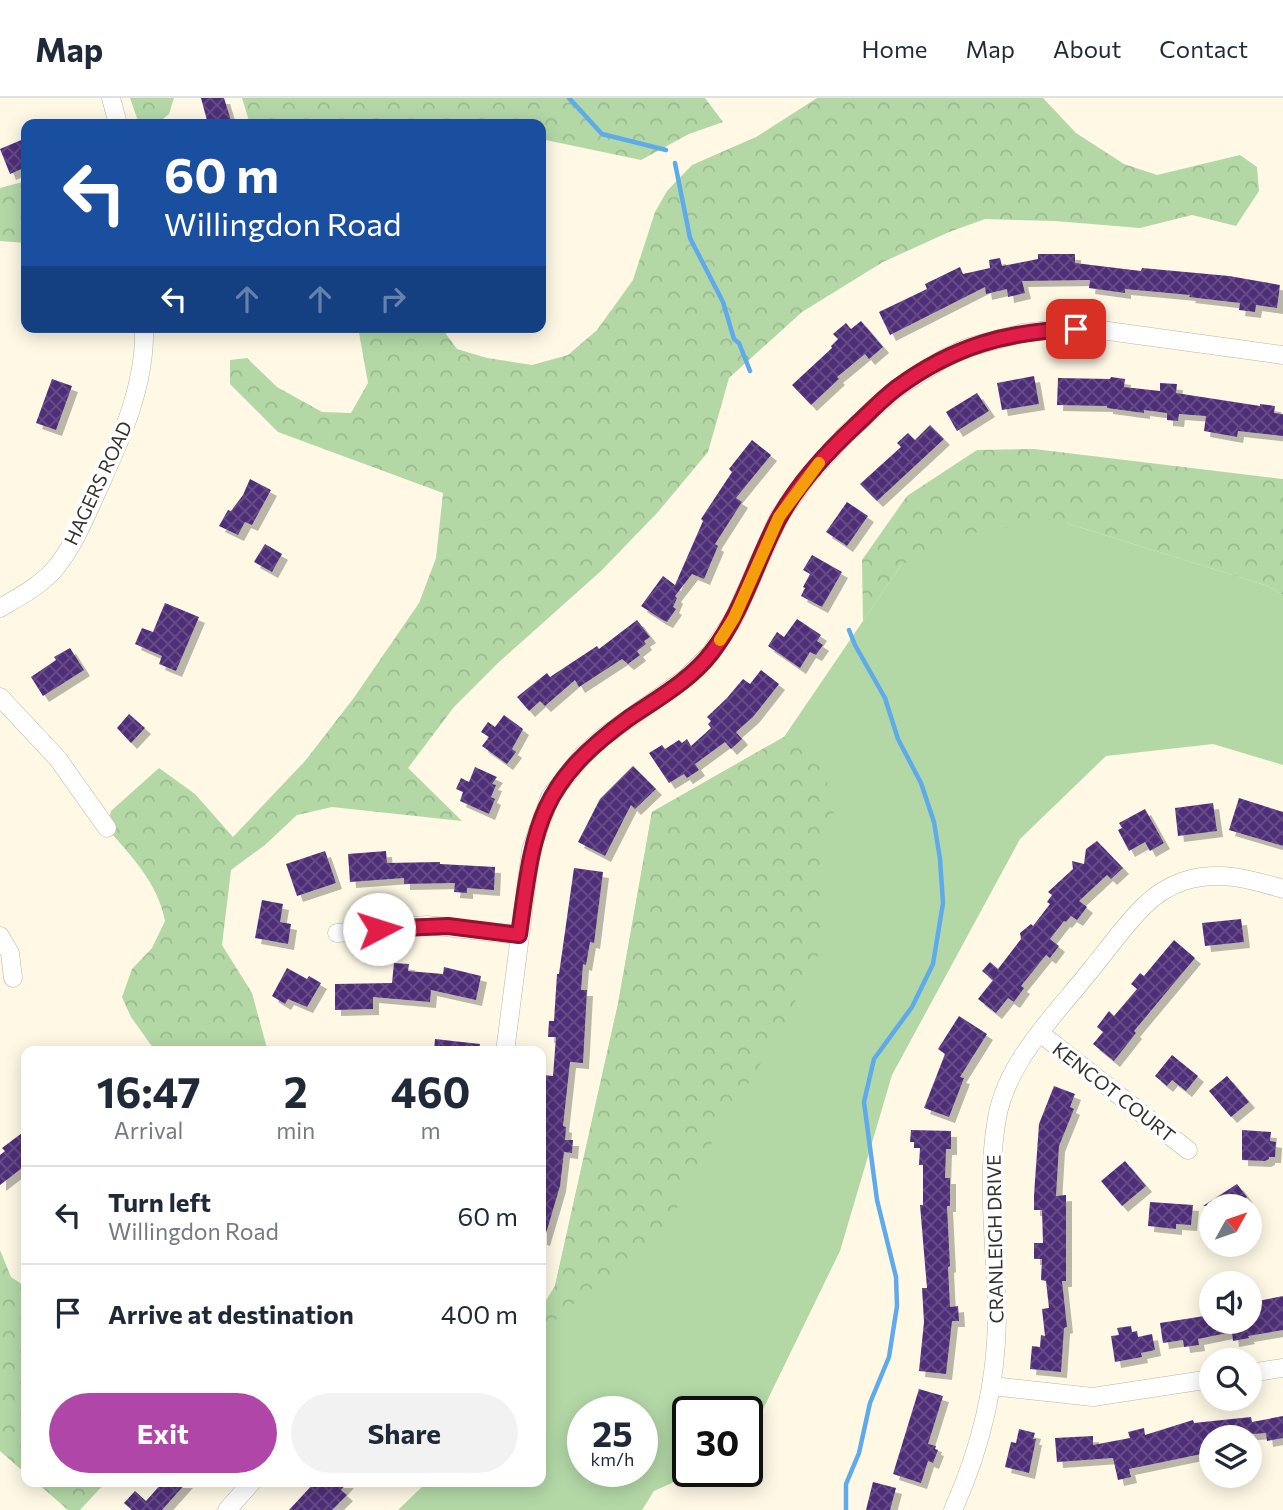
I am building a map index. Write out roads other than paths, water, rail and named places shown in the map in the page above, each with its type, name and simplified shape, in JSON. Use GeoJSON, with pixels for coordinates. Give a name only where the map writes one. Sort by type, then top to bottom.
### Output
{"type":"FeatureCollection","features":[{"type":"Feature","properties":{"kind":"street"},"geometry":{"type":"LineString","coordinates":[[111,98],[117,119]]}},
{"type":"Feature","properties":{"kind":"street"},"geometry":{"type":"LineString","coordinates":[[506,1046],[531,850],[550,797],[565,775],[603,737],[686,678],[711,653],[734,618],[779,517],[805,480],[845,435],[896,388],[945,358],[969,347],[1023,332],[1108,331],[1283,355]]}},
{"type":"Feature","properties":{"kind":"street","name":"HAGERS ROAD"},"geometry":{"type":"LineString","coordinates":[[0,608],[25,595],[52,572],[75,540],[129,416],[140,374],[143,333]]}},
{"type":"Feature","properties":{"kind":"street"},"geometry":{"type":"LineString","coordinates":[[0,696],[58,759],[107,828]]}},
{"type":"Feature","properties":{"kind":"street","name":"CRANLEIGH DRIVE"},"geometry":{"type":"LineString","coordinates":[[953,1510],[983,1429],[992,1386],[997,1321],[991,1184],[995,1134],[1003,1095],[1020,1062],[1040,1033],[1144,906],[1171,887],[1185,881],[1219,875],[1254,880],[1283,889]]}},
{"type":"Feature","properties":{"kind":"street"},"geometry":{"type":"LineString","coordinates":[[337,933],[427,925],[519,935]]}},
{"type":"Feature","properties":{"kind":"street"},"geometry":{"type":"LineString","coordinates":[[0,936],[10,953],[13,978]]}},
{"type":"Feature","properties":{"kind":"street","name":"KENCOT COURT"},"geometry":{"type":"LineString","coordinates":[[1040,1033],[1188,1150]]}},
{"type":"Feature","properties":{"kind":"street"},"geometry":{"type":"LineString","coordinates":[[1262,1371],[1283,1367]]}},
{"type":"Feature","properties":{"kind":"street"},"geometry":{"type":"LineString","coordinates":[[992,1386],[1093,1397],[1199,1381]]}},
{"type":"Feature","properties":{"kind":"street"},"geometry":{"type":"LineString","coordinates":[[227,1510],[247,1487]]}},
{"type":"Feature","properties":{"kind":"waterway"},"geometry":{"type":"LineString","coordinates":[[569,98],[602,134],[666,150]]}},
{"type":"Feature","properties":{"kind":"waterway"},"geometry":{"type":"LineString","coordinates":[[675,163],[690,238],[723,302],[734,339],[739,343],[750,371]]}},
{"type":"Feature","properties":{"kind":"waterway"},"geometry":{"type":"LineString","coordinates":[[846,1510],[846,1484],[859,1453],[870,1403],[889,1357],[897,1306],[896,1277],[877,1200],[864,1102],[874,1059],[912,1007],[933,964],[943,903],[934,822],[921,783],[898,739],[885,698],[849,630]]}}]}
